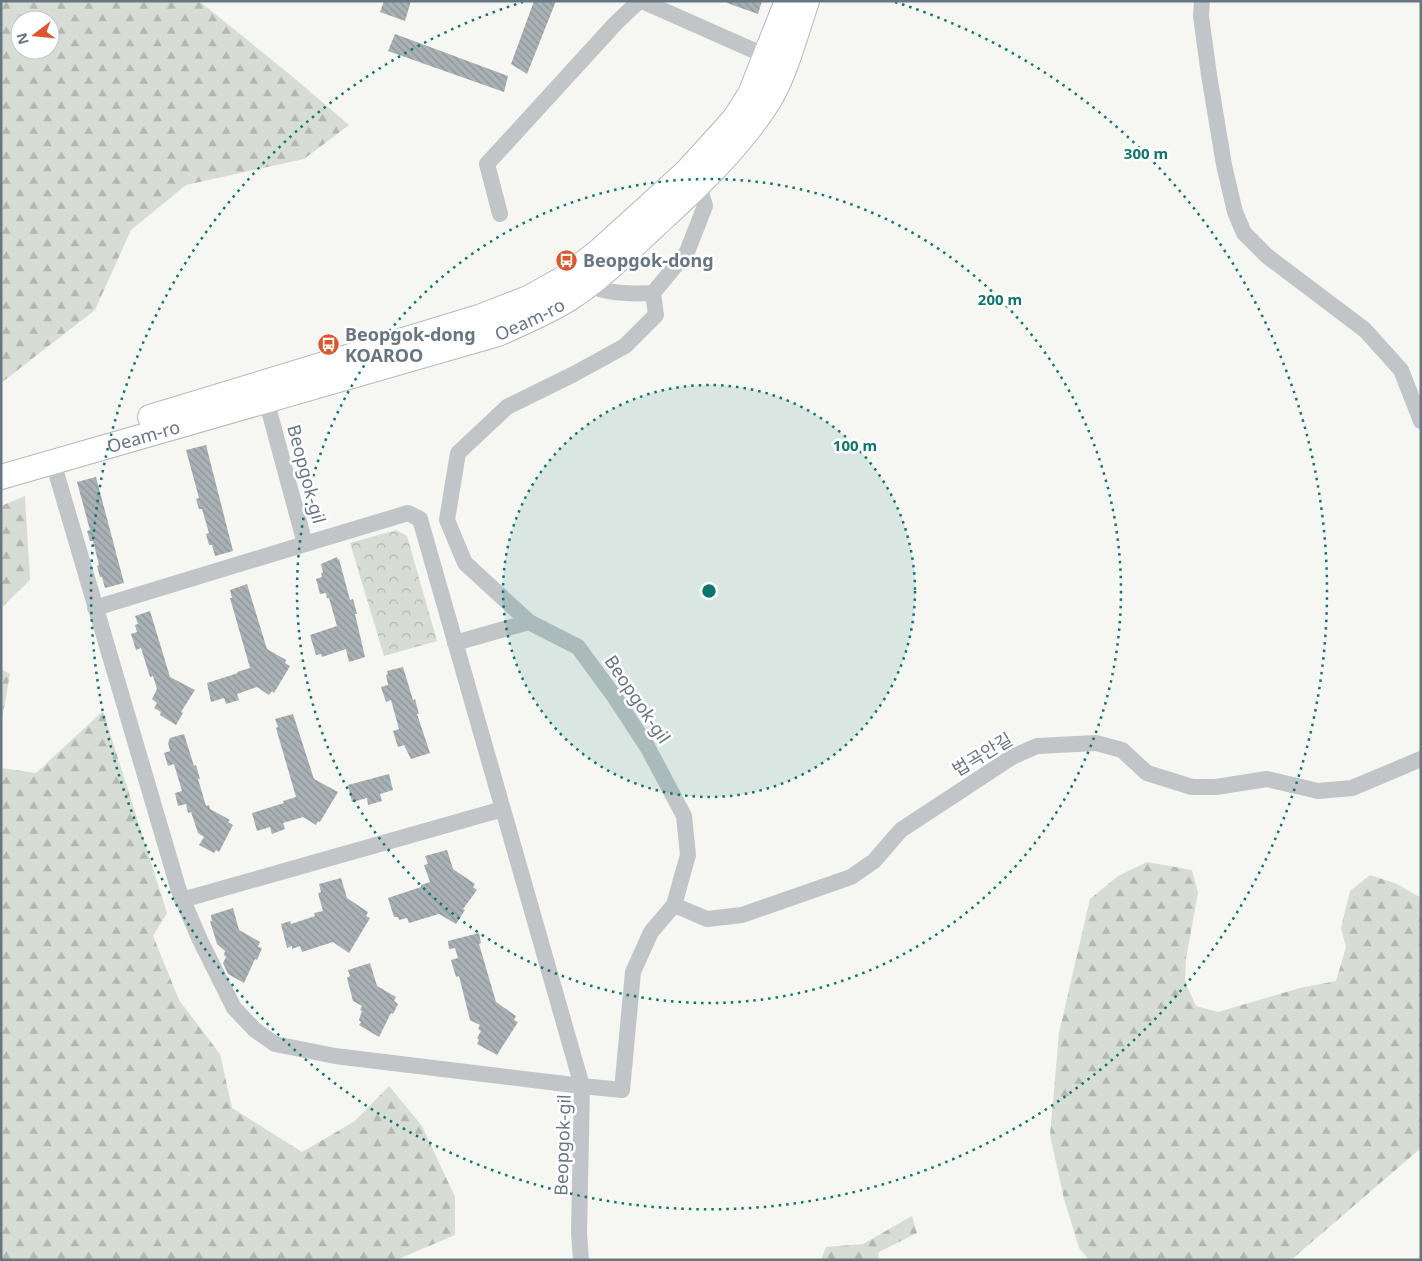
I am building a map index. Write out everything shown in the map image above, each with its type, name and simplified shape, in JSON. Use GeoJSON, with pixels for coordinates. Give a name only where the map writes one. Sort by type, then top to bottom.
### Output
{"type":"FeatureCollection","features":[{"type":"Feature","properties":{"kind":"main road","name":"Oeam-ro"},"geometry":{"type":"LineString","coordinates":[[693,178],[750,94],[787,1]]}},
{"type":"Feature","properties":{"kind":"main road","name":"Oeam-ro"},"geometry":{"type":"LineString","coordinates":[[1,477],[53,462],[479,317],[528,298],[564,278],[582,277],[747,132],[770,99],[787,59],[807,1]]}},
{"type":"Feature","properties":{"kind":"main road","name":"Oeam-ro"},"geometry":{"type":"LineString","coordinates":[[1,462],[264,391]]}},
{"type":"Feature","properties":{"kind":"street"},"geometry":{"type":"LineString","coordinates":[[500,214],[487,164],[615,24],[641,1],[766,56]]}},
{"type":"Feature","properties":{"kind":"street"},"geometry":{"type":"LineString","coordinates":[[1202,1],[1201,16],[1224,165],[1235,212],[1244,233],[1267,256],[1365,330],[1401,370],[1421,421]]}},
{"type":"Feature","properties":{"kind":"street"},"geometry":{"type":"LineString","coordinates":[[582,277],[598,289],[630,294],[653,293],[686,252],[705,206],[693,178]]}},
{"type":"Feature","properties":{"kind":"street","name":"Beopgok-gil"},"geometry":{"type":"LineString","coordinates":[[582,1086],[622,1090],[633,972],[651,932],[674,905],[688,855],[684,816],[648,748],[614,696],[578,647],[529,622],[465,564],[447,520],[458,454],[507,407],[625,346],[656,315],[653,293]]}},
{"type":"Feature","properties":{"kind":"street","name":"Beopgok-gil"},"geometry":{"type":"LineString","coordinates":[[264,391],[305,544],[408,513],[420,519],[582,1086],[579,1233],[581,1260]]}},
{"type":"Feature","properties":{"kind":"street"},"geometry":{"type":"LineString","coordinates":[[53,462],[182,900],[234,1008],[255,1030],[275,1044],[335,1056],[582,1086]]}},
{"type":"Feature","properties":{"kind":"street"},"geometry":{"type":"LineString","coordinates":[[95,608],[305,544]]}},
{"type":"Feature","properties":{"kind":"street"},"geometry":{"type":"LineString","coordinates":[[455,643],[529,622]]}},
{"type":"Feature","properties":{"kind":"street","name":"법곡안길"},"geometry":{"type":"LineString","coordinates":[[674,905],[707,919],[742,915],[851,877],[874,861],[901,830],[1012,757],[1037,746],[1096,743],[1122,750],[1147,773],[1192,787],[1216,787],[1267,779],[1318,792],[1352,788],[1421,760]]}},
{"type":"Feature","properties":{"kind":"street"},"geometry":{"type":"LineString","coordinates":[[182,900],[503,809]]}},
{"type":"Feature","properties":{"kind":"green space"},"geometry":{"type":"Polygon","coordinates":[[[1,1],[199,1],[349,125],[304,159],[186,185],[131,230],[95,310],[1,383],[1,1]]]}},
{"type":"Feature","properties":{"kind":"green space"},"geometry":{"type":"Polygon","coordinates":[[[25,496],[30,580],[1,608],[1,506],[25,496]]]}},
{"type":"Feature","properties":{"kind":"green space"},"geometry":{"type":"Polygon","coordinates":[[[396,530],[407,536],[437,641],[384,656],[350,543],[396,530]]]}},
{"type":"Feature","properties":{"kind":"green space"},"geometry":{"type":"Polygon","coordinates":[[[1,669],[10,674],[1,724],[1,669]]]}},
{"type":"Feature","properties":{"kind":"green space"},"geometry":{"type":"Polygon","coordinates":[[[103,711],[167,913],[153,936],[179,1000],[220,1054],[232,1108],[302,1152],[355,1121],[389,1086],[422,1126],[455,1197],[455,1235],[396,1260],[1,1260],[1,768],[36,773],[103,711]]]}},
{"type":"Feature","properties":{"kind":"green space"},"geometry":{"type":"Polygon","coordinates":[[[1147,862],[1192,870],[1198,893],[1186,958],[1185,982],[1196,1006],[1218,1012],[1300,988],[1336,981],[1346,947],[1341,928],[1350,891],[1370,875],[1397,884],[1421,898],[1421,1148],[1291,1260],[1089,1260],[1079,1248],[1064,1199],[1050,1135],[1059,1033],[1090,899],[1118,876],[1147,862]]]}},
{"type":"Feature","properties":{"kind":"green space"},"geometry":{"type":"Polygon","coordinates":[[[912,1216],[917,1233],[879,1252],[878,1260],[821,1260],[826,1247],[863,1244],[912,1216]]]}},
{"type":"Feature","properties":{"kind":"building"},"geometry":{"type":"Polygon","coordinates":[[[384,1],[411,1],[405,21],[380,12],[384,1]]]}},
{"type":"Feature","properties":{"kind":"building"},"geometry":{"type":"Polygon","coordinates":[[[534,1],[556,1],[527,74],[511,64],[534,1]]]}},
{"type":"Feature","properties":{"kind":"building"},"geometry":{"type":"Polygon","coordinates":[[[728,1],[762,1],[758,14],[727,3],[728,1]]]}},
{"type":"Feature","properties":{"kind":"building"},"geometry":{"type":"Polygon","coordinates":[[[395,34],[508,76],[504,92],[388,51],[395,34]]]}},
{"type":"Feature","properties":{"kind":"building"},"geometry":{"type":"Polygon","coordinates":[[[206,445],[233,551],[215,556],[212,545],[209,545],[206,534],[209,533],[202,509],[199,509],[196,499],[199,498],[186,450],[206,445]]]}},
{"type":"Feature","properties":{"kind":"building"},"geometry":{"type":"Polygon","coordinates":[[[96,477],[124,583],[105,588],[97,566],[99,565],[93,541],[90,541],[87,531],[90,530],[77,482],[96,477]]]}},
{"type":"Feature","properties":{"kind":"building"},"geometry":{"type":"Polygon","coordinates":[[[337,557],[350,600],[353,599],[365,657],[349,662],[346,649],[322,657],[321,654],[316,655],[310,635],[337,626],[329,598],[327,598],[326,593],[320,594],[316,579],[322,577],[321,564],[337,557]]]}},
{"type":"Feature","properties":{"kind":"building"},"geometry":{"type":"Polygon","coordinates":[[[247,584],[267,649],[286,660],[285,663],[290,666],[274,693],[272,691],[269,695],[257,687],[237,694],[239,700],[226,704],[224,698],[211,702],[207,683],[250,668],[230,598],[232,598],[230,590],[247,584]]]}},
{"type":"Feature","properties":{"kind":"building"},"geometry":{"type":"Polygon","coordinates":[[[150,611],[170,677],[195,690],[181,712],[183,713],[176,725],[160,715],[161,712],[154,708],[157,703],[152,699],[157,689],[153,676],[150,677],[141,648],[136,650],[131,634],[137,632],[135,625],[138,624],[135,616],[150,611]]]}},
{"type":"Feature","properties":{"kind":"building"},"geometry":{"type":"Polygon","coordinates":[[[403,667],[413,700],[415,699],[419,714],[417,714],[430,753],[411,759],[404,745],[398,747],[393,731],[399,729],[391,700],[386,702],[381,687],[388,685],[387,671],[403,667]]]}},
{"type":"Feature","properties":{"kind":"building"},"geometry":{"type":"Polygon","coordinates":[[[293,714],[314,779],[338,792],[320,822],[318,821],[316,825],[303,817],[283,823],[285,829],[272,834],[270,827],[257,831],[252,813],[284,803],[283,801],[296,797],[275,719],[293,714]]]}},
{"type":"Feature","properties":{"kind":"building"},"geometry":{"type":"Polygon","coordinates":[[[184,734],[194,766],[196,765],[206,806],[209,805],[210,809],[230,820],[228,822],[233,825],[219,852],[216,850],[214,853],[199,845],[204,837],[198,833],[191,812],[188,813],[186,804],[178,806],[175,793],[182,791],[174,764],[168,766],[164,753],[170,751],[168,743],[170,738],[184,734]]]}},
{"type":"Feature","properties":{"kind":"building"},"geometry":{"type":"Polygon","coordinates":[[[389,774],[393,790],[380,794],[382,801],[368,805],[367,798],[352,802],[348,785],[389,774]]]}},
{"type":"Feature","properties":{"kind":"building"},"geometry":{"type":"Polygon","coordinates":[[[447,850],[453,869],[475,884],[473,887],[477,890],[463,909],[465,910],[456,924],[439,914],[409,923],[407,918],[399,920],[398,917],[394,917],[388,898],[430,882],[424,865],[428,864],[425,856],[447,850]]]}},
{"type":"Feature","properties":{"kind":"building"},"geometry":{"type":"Polygon","coordinates":[[[341,878],[347,898],[368,912],[366,916],[370,918],[349,953],[333,942],[302,952],[300,946],[292,949],[292,946],[287,948],[281,924],[290,921],[291,924],[315,916],[314,913],[323,911],[318,893],[321,892],[319,884],[341,878]]]}},
{"type":"Feature","properties":{"kind":"building"},"geometry":{"type":"Polygon","coordinates":[[[233,908],[239,930],[260,942],[258,947],[262,948],[244,983],[228,974],[223,963],[226,957],[224,955],[225,951],[217,944],[210,921],[212,921],[211,915],[233,908]]]}},
{"type":"Feature","properties":{"kind":"building"},"geometry":{"type":"Polygon","coordinates":[[[479,933],[481,943],[479,944],[496,1002],[516,1016],[514,1020],[518,1022],[497,1055],[477,1044],[479,1040],[477,1038],[481,1031],[478,1029],[480,1025],[470,1020],[459,976],[456,977],[451,960],[458,958],[455,948],[449,949],[448,941],[479,933]]]}},
{"type":"Feature","properties":{"kind":"building"},"geometry":{"type":"Polygon","coordinates":[[[370,963],[377,986],[396,997],[394,1001],[398,1004],[393,1014],[391,1013],[379,1037],[359,1025],[361,1022],[359,1020],[362,1006],[353,1001],[347,978],[350,976],[348,970],[370,963]]]}},
{"type":"Feature","properties":{"kind":"place","name":"Beopgok-dong"},"geometry":{"type":"Point","coordinates":[567,260]}},
{"type":"Feature","properties":{"kind":"place","name":"Beopgok-dong KOAROO"},"geometry":{"type":"Point","coordinates":[329,344]}}]}
